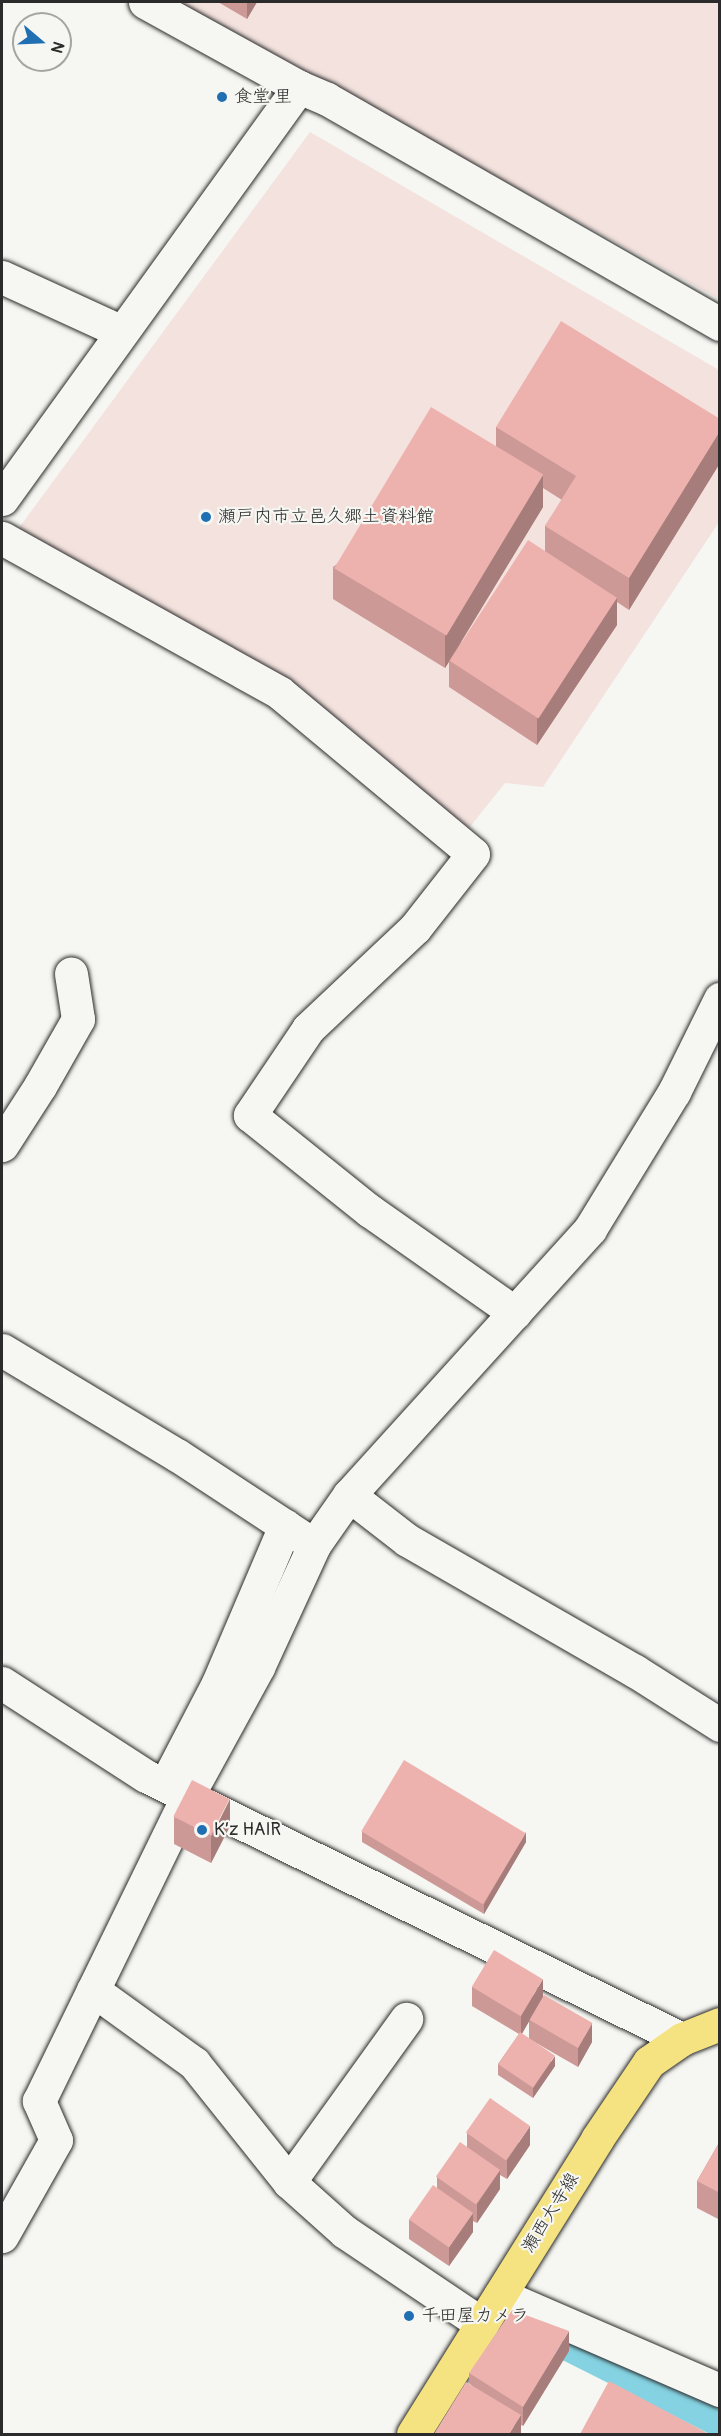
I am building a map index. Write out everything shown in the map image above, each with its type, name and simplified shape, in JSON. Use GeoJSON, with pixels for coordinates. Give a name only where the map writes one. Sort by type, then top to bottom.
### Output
{"type":"FeatureCollection","features":[{"type":"Feature","properties":{"kind":"main road","name":"瀬西大寺線"},"geometry":{"type":"LineString","coordinates":[[413,2434],[619,2104],[649,2061],[682,2039],[720,2024]]}},
{"type":"Feature","properties":{"kind":"street"},"geometry":{"type":"LineString","coordinates":[[145,2],[299,87],[327,99],[720,324]]}},
{"type":"Feature","properties":{"kind":"street"},"geometry":{"type":"LineString","coordinates":[[2,499],[299,87]]}},
{"type":"Feature","properties":{"kind":"street"},"geometry":{"type":"LineString","coordinates":[[2,277],[122,332]]}},
{"type":"Feature","properties":{"kind":"street"},"geometry":{"type":"LineString","coordinates":[[2,538],[280,693],[473,854],[415,928],[308,1029],[250,1115],[370,1211],[515,1313]]}},
{"type":"Feature","properties":{"kind":"street"},"geometry":{"type":"LineString","coordinates":[[2,1145],[40,1086],[78,1019],[71,974]]}},
{"type":"Feature","properties":{"kind":"street"},"geometry":{"type":"LineString","coordinates":[[176,1790],[258,1667],[314,1545],[349,1495],[590,1229],[674,1092],[717,1009]]}},
{"type":"Feature","properties":{"kind":"street"},"geometry":{"type":"LineString","coordinates":[[2,1350],[177,1455],[314,1545]]}},
{"type":"Feature","properties":{"kind":"street"},"geometry":{"type":"LineString","coordinates":[[349,1495],[407,1540],[635,1671],[720,1725]]}},
{"type":"Feature","properties":{"kind":"street"},"geometry":{"type":"LineString","coordinates":[[2,2235],[56,2140],[39,2101],[93,1990],[218,1683],[285,1526]]}},
{"type":"Feature","properties":{"kind":"street"},"geometry":{"type":"LineString","coordinates":[[2,1683],[146,1776],[682,2039]]}},
{"type":"Feature","properties":{"kind":"street"},"geometry":{"type":"LineString","coordinates":[[93,1990],[194,2063],[289,2182],[345,2232],[482,2324]]}},
{"type":"Feature","properties":{"kind":"street"},"geometry":{"type":"LineString","coordinates":[[289,2182],[406,2019]]}},
{"type":"Feature","properties":{"kind":"street"},"geometry":{"type":"LineString","coordinates":[[500,2295],[720,2390]]}},
{"type":"Feature","properties":{"kind":"shaded area"},"geometry":{"type":"Polygon","coordinates":[[[179,2],[719,2],[719,299],[233,32],[179,2]]]}},
{"type":"Feature","properties":{"kind":"shaded area"},"geometry":{"type":"Polygon","coordinates":[[[310,132],[719,370],[719,522],[543,787],[505,783],[469,828],[261,664],[13,536],[310,132]]]}},
{"type":"Feature","properties":{"kind":"building"},"geometry":{"type":"Polygon","coordinates":[[[561,321],[720,419],[720,431],[629,578],[545,526],[576,476],[496,427],[561,321]]]}},
{"type":"Feature","properties":{"kind":"building"},"geometry":{"type":"Polygon","coordinates":[[[431,407],[543,474],[446,636],[334,568],[431,407]]]}},
{"type":"Feature","properties":{"kind":"building"},"geometry":{"type":"Polygon","coordinates":[[[528,540],[617,598],[538,719],[450,661],[528,540]]]}},
{"type":"Feature","properties":{"kind":"building"},"geometry":{"type":"Polygon","coordinates":[[[404,1760],[526,1833],[483,1904],[361,1831],[404,1760]]]}},
{"type":"Feature","properties":{"kind":"building"},"geometry":{"type":"Polygon","coordinates":[[[192,1780],[229,1799],[211,1836],[173,1817],[192,1780]]]}},
{"type":"Feature","properties":{"kind":"building"},"geometry":{"type":"Polygon","coordinates":[[[494,1950],[543,1979],[521,2016],[472,1987],[494,1950]]]}},
{"type":"Feature","properties":{"kind":"building"},"geometry":{"type":"Polygon","coordinates":[[[544,1995],[592,2023],[578,2048],[530,2020],[544,1995]]]}},
{"type":"Feature","properties":{"kind":"building"},"geometry":{"type":"Polygon","coordinates":[[[520,2032],[555,2055],[533,2088],[498,2064],[520,2032]]]}},
{"type":"Feature","properties":{"kind":"building"},"geometry":{"type":"Polygon","coordinates":[[[490,2098],[530,2126],[506,2161],[466,2132],[490,2098]]]}},
{"type":"Feature","properties":{"kind":"building"},"geometry":{"type":"Polygon","coordinates":[[[720,2141],[720,2193],[697,2181],[720,2141]]]}},
{"type":"Feature","properties":{"kind":"building"},"geometry":{"type":"Polygon","coordinates":[[[460,2142],[500,2170],[476,2205],[436,2176],[460,2142]]]}},
{"type":"Feature","properties":{"kind":"building"},"geometry":{"type":"Polygon","coordinates":[[[433,2185],[473,2213],[449,2248],[409,2219],[433,2185]]]}},
{"type":"Feature","properties":{"kind":"building"},"geometry":{"type":"Polygon","coordinates":[[[512,2310],[569,2331],[523,2407],[469,2373],[512,2310]]]}},
{"type":"Feature","properties":{"kind":"building"},"geometry":{"type":"Polygon","coordinates":[[[609,2381],[707,2433],[580,2434],[609,2381]]]}},
{"type":"Feature","properties":{"kind":"building"},"geometry":{"type":"Polygon","coordinates":[[[466,2382],[521,2415],[509,2434],[434,2434],[466,2382]]]}},
{"type":"Feature","properties":{"kind":"waterway"},"geometry":{"type":"LineString","coordinates":[[555,2335],[720,2418]]}},
{"type":"Feature","properties":{"kind":"place","name":"食堂 里"},"geometry":{"type":"Point","coordinates":[222,97]}},
{"type":"Feature","properties":{"kind":"place","name":"瀬戸内市立邑久郷土資料館"},"geometry":{"type":"Point","coordinates":[206,517]}},
{"type":"Feature","properties":{"kind":"place","name":"K’z HAIR"},"geometry":{"type":"Point","coordinates":[202,1830]}},
{"type":"Feature","properties":{"kind":"place","name":"千田屋カメラ"},"geometry":{"type":"Point","coordinates":[409,2316]}}]}
